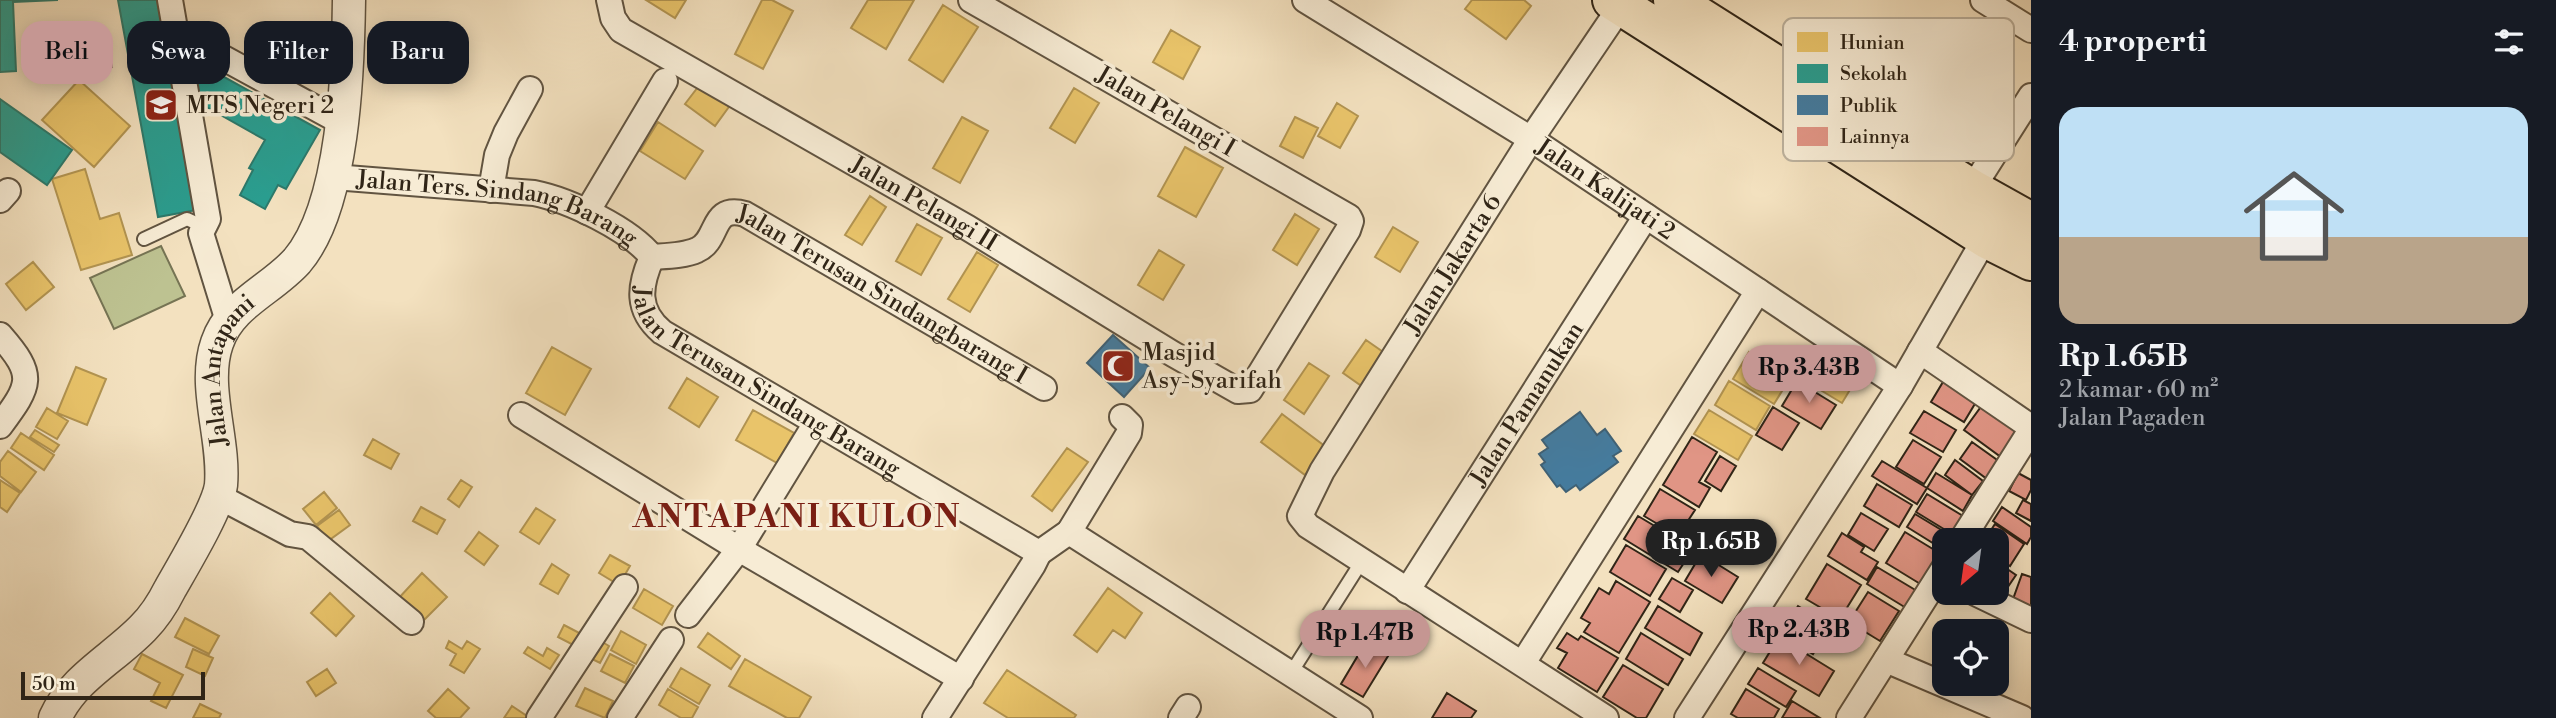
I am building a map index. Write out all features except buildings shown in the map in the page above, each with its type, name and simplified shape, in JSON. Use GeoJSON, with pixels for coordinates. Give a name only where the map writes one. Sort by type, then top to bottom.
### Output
{"type":"FeatureCollection","features":[{"type":"Feature","properties":{"kind":"main road"},"geometry":{"type":"LineString","coordinates":[[1673,0],[1783,72]]}},
{"type":"Feature","properties":{"kind":"main road"},"geometry":{"type":"LineString","coordinates":[[1619,2],[1783,94]]}},
{"type":"Feature","properties":{"kind":"main road"},"geometry":{"type":"LineString","coordinates":[[1903,161],[1998,214]]}},
{"type":"Feature","properties":{"kind":"main road"},"geometry":{"type":"LineString","coordinates":[[1918,161],[1998,214],[2031,261]]}},
{"type":"Feature","properties":{"kind":"street"},"geometry":{"type":"LineString","coordinates":[[170,0],[208,219],[201,233],[228,321]]}},
{"type":"Feature","properties":{"kind":"street","name":"Jalan Antapani"},"geometry":{"type":"LineString","coordinates":[[55,718],[74,687],[133,638],[152,617],[169,592],[218,496],[221,455],[212,361],[228,321],[287,270],[304,251],[325,207],[334,177],[341,122],[349,0]]}},
{"type":"Feature","properties":{"kind":"street","name":"Jalan Pelangi II"},"geometry":{"type":"LineString","coordinates":[[609,0],[613,18],[621,30],[968,228],[1238,391],[1247,391],[1253,386],[1348,230]]}},
{"type":"Feature","properties":{"kind":"street","name":"Jalan Pelangi I"},"geometry":{"type":"LineString","coordinates":[[971,0],[1345,214],[1351,222],[1348,230]]}},
{"type":"Feature","properties":{"kind":"street","name":"Jalan Kalijati 2"},"geometry":{"type":"LineString","coordinates":[[1305,0],[1531,139],[1900,386]]}},
{"type":"Feature","properties":{"kind":"street"},"geometry":{"type":"LineString","coordinates":[[1983,0],[2012,18]]}},
{"type":"Feature","properties":{"kind":"street","name":"Jalan Jakarta 6"},"geometry":{"type":"LineString","coordinates":[[1362,561],[1308,526],[1301,520],[1301,512],[1322,471],[1619,2]]}},
{"type":"Feature","properties":{"kind":"street"},"geometry":{"type":"LineString","coordinates":[[2014,19],[2031,30]]}},
{"type":"Feature","properties":{"kind":"street"},"geometry":{"type":"LineString","coordinates":[[230,61],[341,122]]}},
{"type":"Feature","properties":{"kind":"street"},"geometry":{"type":"LineString","coordinates":[[587,212],[665,81]]}},
{"type":"Feature","properties":{"kind":"street"},"geometry":{"type":"LineString","coordinates":[[491,190],[497,155],[530,89]]}},
{"type":"Feature","properties":{"kind":"street"},"geometry":{"type":"LineString","coordinates":[[2014,157],[2031,96]]}},
{"type":"Feature","properties":{"kind":"street"},"geometry":{"type":"LineString","coordinates":[[1687,718],[1900,386],[1998,214],[2013,161]]}},
{"type":"Feature","properties":{"kind":"street","name":"Jalan Ters. Sindang Barang"},"geometry":{"type":"LineString","coordinates":[[334,177],[534,193],[552,197],[587,212],[643,246],[652,257]]}},
{"type":"Feature","properties":{"kind":"street","name":"Jalan Terusan Sindangbarang I"},"geometry":{"type":"LineString","coordinates":[[652,257],[697,250],[704,245],[725,214],[733,211],[744,214],[1044,388]]}},
{"type":"Feature","properties":{"kind":"street","name":"Jalan Pamanukan"},"geometry":{"type":"LineString","coordinates":[[1407,590],[1646,216]]}},
{"type":"Feature","properties":{"kind":"street","name":"Jalan Terusan Sindang Barang"},"geometry":{"type":"LineString","coordinates":[[652,257],[643,276],[642,299],[646,316],[662,332],[1039,553]]}},
{"type":"Feature","properties":{"kind":"street"},"geometry":{"type":"LineString","coordinates":[[1523,663],[1758,290]]}},
{"type":"Feature","properties":{"kind":"street"},"geometry":{"type":"LineString","coordinates":[[0,335],[19,356],[26,380],[20,398],[0,426]]}},
{"type":"Feature","properties":{"kind":"street"},"geometry":{"type":"LineString","coordinates":[[1920,351],[2031,429],[1970,528]]}},
{"type":"Feature","properties":{"kind":"street"},"geometry":{"type":"LineString","coordinates":[[521,415],[738,549],[961,679]]}},
{"type":"Feature","properties":{"kind":"street"},"geometry":{"type":"LineString","coordinates":[[935,718],[1039,553],[1069,532],[1129,433],[1130,425],[1122,417]]}},
{"type":"Feature","properties":{"kind":"street"},"geometry":{"type":"LineString","coordinates":[[688,615],[738,549],[816,423]]}},
{"type":"Feature","properties":{"kind":"street"},"geometry":{"type":"LineString","coordinates":[[218,496],[290,534],[308,537],[411,622]]}},
{"type":"Feature","properties":{"kind":"street"},"geometry":{"type":"LineString","coordinates":[[1069,532],[1360,718]]}},
{"type":"Feature","properties":{"kind":"street"},"geometry":{"type":"LineString","coordinates":[[1362,561],[1606,718]]}},
{"type":"Feature","properties":{"kind":"street"},"geometry":{"type":"LineString","coordinates":[[540,718],[625,587]]}},
{"type":"Feature","properties":{"kind":"street"},"geometry":{"type":"LineString","coordinates":[[1849,718],[1932,591]]}},
{"type":"Feature","properties":{"kind":"street"},"geometry":{"type":"LineString","coordinates":[[2002,606],[2031,620]]}},
{"type":"Feature","properties":{"kind":"street"},"geometry":{"type":"LineString","coordinates":[[620,718],[671,640]]}},
{"type":"Feature","properties":{"kind":"street"},"geometry":{"type":"LineString","coordinates":[[1886,660],[2022,718]]}},
{"type":"Feature","properties":{"kind":"lane"},"geometry":{"type":"LineString","coordinates":[[144,239],[187,219],[198,223],[201,233]]}},
{"type":"Feature","properties":{"kind":"lane"},"geometry":{"type":"LineString","coordinates":[[1291,673],[1362,561]]}},
{"type":"Feature","properties":{"kind":"green space"},"geometry":{"type":"Polygon","coordinates":[[[161,246],[185,296],[114,329],[90,278],[161,246]]]}},
{"type":"Feature","properties":{"kind":"place","name":"MTS Negeri 2"},"geometry":{"type":"Point","coordinates":[161,105]}},
{"type":"Feature","properties":{"kind":"place","name":"Masjid Asy-Syarifah"},"geometry":{"type":"Point","coordinates":[1118,366]}},
{"type":"Feature","properties":{"kind":"district","name":"ANTAPANI KULON"},"geometry":{"type":"Point","coordinates":[797,516]}}]}
